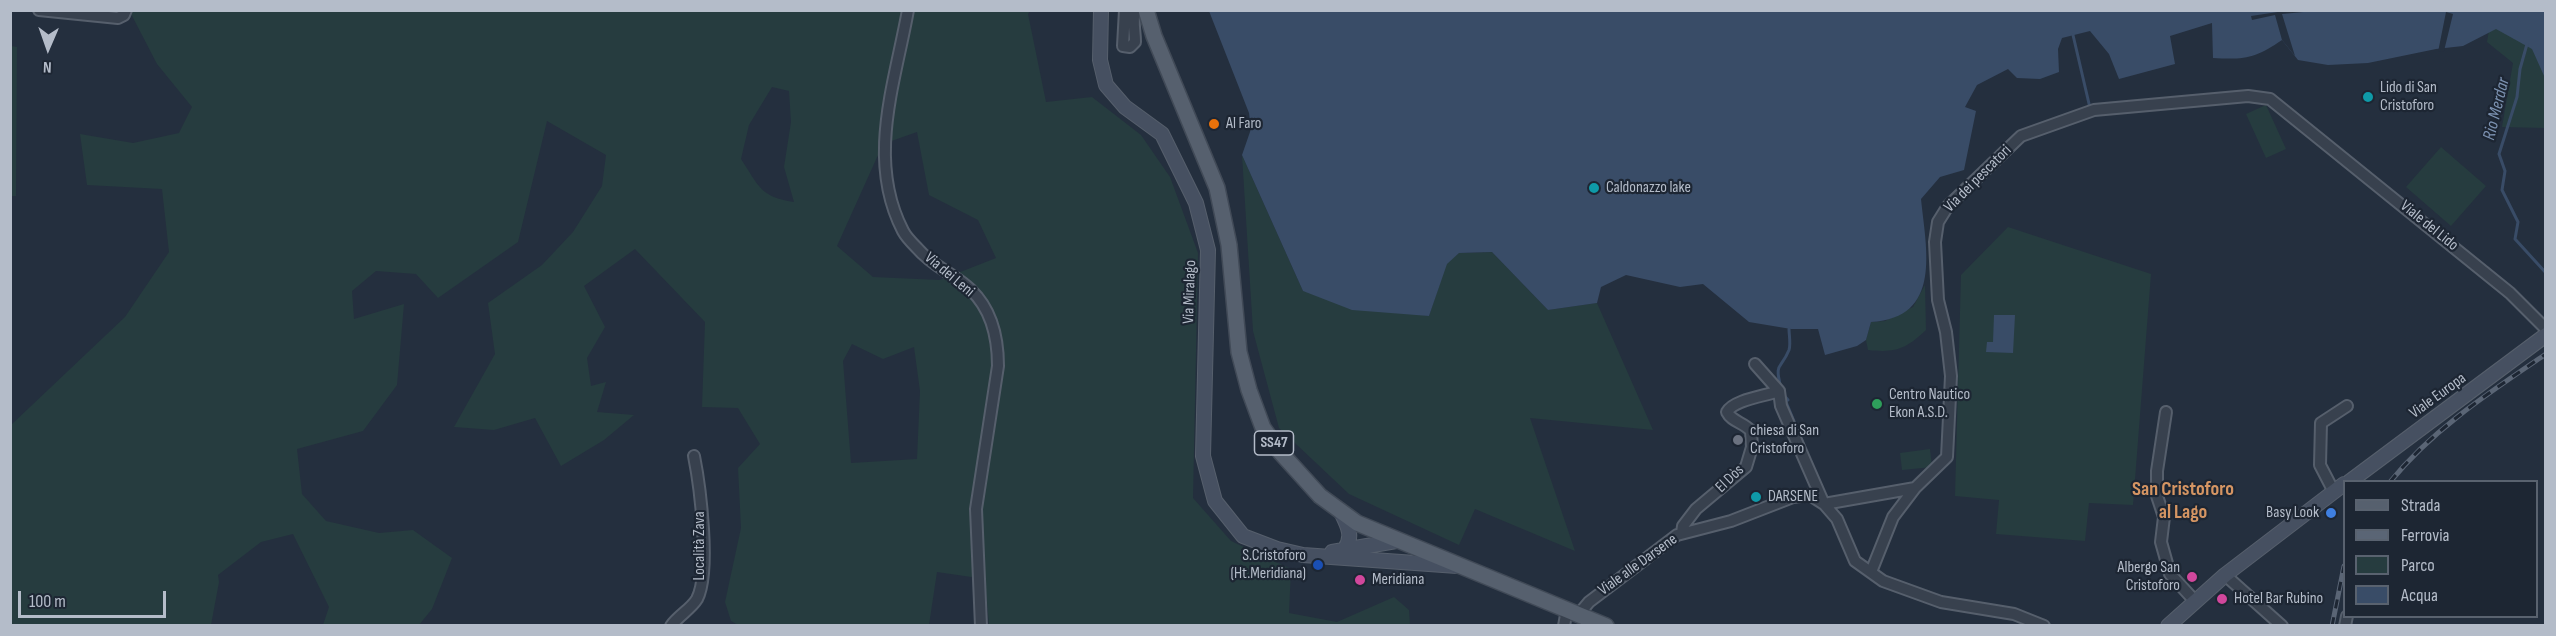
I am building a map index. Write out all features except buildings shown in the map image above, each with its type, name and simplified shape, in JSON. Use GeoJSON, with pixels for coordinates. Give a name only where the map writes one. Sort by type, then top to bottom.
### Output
{"type":"FeatureCollection","features":[{"type":"Feature","properties":{"kind":"main road","name":"SS47"},"geometry":{"type":"LineString","coordinates":[[1146,10],[1154,36],[1217,188],[1229,245],[1239,352],[1249,390],[1263,428],[1281,453],[1301,477],[1341,513],[1370,530],[1606,626]]}},
{"type":"Feature","properties":{"kind":"street"},"geometry":{"type":"LineString","coordinates":[[39,10],[118,18],[122,17],[126,10]]}},
{"type":"Feature","properties":{"kind":"street","name":"Via dei Leni"},"geometry":{"type":"LineString","coordinates":[[908,10],[886,114],[884,158],[890,196],[903,232],[929,261],[971,290],[992,319],[998,347],[998,366],[976,509],[981,626]]}},
{"type":"Feature","properties":{"kind":"street","name":"Via Miralago"},"geometry":{"type":"LineString","coordinates":[[1101,10],[1100,60],[1106,85],[1125,107],[1162,134],[1196,203],[1208,250],[1203,456],[1215,501],[1244,536],[1277,549],[1303,555]]}},
{"type":"Feature","properties":{"kind":"street"},"geometry":{"type":"LineString","coordinates":[[1125,10],[1123,46],[1130,47],[1135,42],[1132,22],[1135,10]]}},
{"type":"Feature","properties":{"kind":"street","name":"Via dei pescatori"},"geometry":{"type":"LineString","coordinates":[[1871,572],[1893,517],[1915,488],[1947,457],[1951,376],[1946,332],[1938,300],[1935,242],[1938,222],[1948,206],[2021,136],[2094,110],[2248,96],[2270,99],[2308,129]]}},
{"type":"Feature","properties":{"kind":"street","name":"Viale del Lido"},"geometry":{"type":"LineString","coordinates":[[2308,129],[2510,293],[2546,329]]}},
{"type":"Feature","properties":{"kind":"street","name":"Viale Europa"},"geometry":{"type":"LineString","coordinates":[[2352,480],[2546,335]]}},
{"type":"Feature","properties":{"kind":"street"},"geometry":{"type":"LineString","coordinates":[[1755,364],[1779,390],[1783,406],[1824,504],[1837,519],[1855,561],[1898,588],[1941,602],[2014,614],[2044,626]]}},
{"type":"Feature","properties":{"kind":"street","name":"El Dòs"},"geometry":{"type":"LineString","coordinates":[[1682,533],[1683,526],[1696,509],[1746,467],[1752,447],[1751,431],[1745,424],[1730,418],[1727,412],[1729,407],[1735,403],[1756,399],[1779,390]]}},
{"type":"Feature","properties":{"kind":"street"},"geometry":{"type":"LineString","coordinates":[[2168,626],[2194,600],[2339,488],[2320,465],[2321,423],[2347,406]]}},
{"type":"Feature","properties":{"kind":"street"},"geometry":{"type":"LineString","coordinates":[[2166,412],[2157,471],[2157,496],[2164,517],[2161,542],[2170,574],[2194,600]]}},
{"type":"Feature","properties":{"kind":"street","name":"Località Zava"},"geometry":{"type":"LineString","coordinates":[[671,626],[696,600],[701,584],[703,541],[699,481],[694,456]]}},
{"type":"Feature","properties":{"kind":"street"},"geometry":{"type":"LineString","coordinates":[[1824,504],[1915,488]]}},
{"type":"Feature","properties":{"kind":"street","name":"Viale alle Darsene"},"geometry":{"type":"LineString","coordinates":[[1573,612],[1682,533],[1731,520],[1793,497],[1810,495],[1824,504]]}},
{"type":"Feature","properties":{"kind":"street"},"geometry":{"type":"LineString","coordinates":[[1341,513],[1350,534],[1349,544],[1344,550]]}},
{"type":"Feature","properties":{"kind":"street"},"geometry":{"type":"LineString","coordinates":[[1303,555],[1397,541],[1398,552],[1385,561]]}},
{"type":"Feature","properties":{"kind":"street"},"geometry":{"type":"LineString","coordinates":[[1303,555],[1459,566]]}},
{"type":"Feature","properties":{"kind":"street"},"geometry":{"type":"LineString","coordinates":[[2225,575],[2282,626]]}},
{"type":"Feature","properties":{"kind":"street"},"geometry":{"type":"LineString","coordinates":[[1564,626],[1573,612]]}},
{"type":"Feature","properties":{"kind":"green space"},"geometry":{"type":"Polygon","coordinates":[[[129,10],[1030,11],[1028,14],[1046,102],[1092,97],[1141,135],[1170,177],[1198,253],[1193,498],[1231,541],[1291,569],[1289,613],[1337,622],[1394,597],[1409,610],[1410,625],[989,625],[985,579],[937,572],[929,625],[740,626],[731,621],[725,602],[741,528],[738,468],[760,444],[738,408],[702,407],[705,322],[635,249],[584,286],[605,327],[587,358],[591,386],[606,382],[597,412],[634,415],[604,440],[561,466],[535,418],[494,430],[454,427],[495,354],[488,303],[542,265],[573,232],[602,186],[606,155],[547,121],[518,242],[438,298],[416,274],[376,271],[352,291],[354,319],[404,304],[397,385],[363,431],[297,449],[302,494],[326,521],[379,533],[413,530],[452,558],[432,609],[419,625],[323,625],[329,607],[293,534],[261,542],[218,575],[219,582],[211,625],[11,626],[11,425],[125,317],[169,252],[162,189],[87,185],[80,134],[133,143],[179,133],[192,107],[157,64],[129,10]],[[772,87],[749,125],[741,159],[762,189],[774,197],[794,202],[784,167],[791,122],[789,91],[772,87]],[[917,132],[883,144],[837,246],[873,277],[940,280],[996,258],[978,220],[929,195],[917,132]],[[852,344],[843,361],[851,463],[917,459],[920,391],[914,347],[883,359],[852,344]]]}},
{"type":"Feature","properties":{"kind":"green space"},"geometry":{"type":"Polygon","coordinates":[[[2545,11],[2545,128],[2502,127],[2513,63],[2487,42],[2489,30],[2545,11]]]}},
{"type":"Feature","properties":{"kind":"green space"},"geometry":{"type":"Polygon","coordinates":[[[11,46],[17,47],[16,196],[11,196],[11,46]]]}},
{"type":"Feature","properties":{"kind":"green space"},"geometry":{"type":"Polygon","coordinates":[[[2266,105],[2286,149],[2266,158],[2246,114],[2266,105]]]}},
{"type":"Feature","properties":{"kind":"green space"},"geometry":{"type":"Polygon","coordinates":[[[2441,147],[2486,186],[2451,226],[2406,187],[2441,147]]]}},
{"type":"Feature","properties":{"kind":"green space"},"geometry":{"type":"Polygon","coordinates":[[[1242,155],[1303,291],[1429,316],[1446,264],[1459,253],[1492,252],[1548,310],[1597,303],[1653,430],[1530,418],[1575,551],[1475,509],[1459,545],[1349,494],[1279,428],[1253,331],[1242,155]]]}},
{"type":"Feature","properties":{"kind":"green space"},"geometry":{"type":"Polygon","coordinates":[[[2008,227],[2151,274],[2133,505],[2089,503],[2085,541],[1996,534],[1999,500],[1955,496],[1961,275],[2008,227]]]}},
{"type":"Feature","properties":{"kind":"green space"},"geometry":{"type":"Polygon","coordinates":[[[1925,285],[1926,330],[1912,342],[1900,348],[1886,351],[1868,350],[1866,340],[1871,322],[1885,321],[1913,307],[1925,285]]]}},
{"type":"Feature","properties":{"kind":"green space"},"geometry":{"type":"Polygon","coordinates":[[[1930,449],[1932,467],[1902,470],[1900,453],[1930,449]]]}},
{"type":"Feature","properties":{"kind":"water","name":"Caldonazzo lake"},"geometry":{"type":"Polygon","coordinates":[[[1209,11],[2545,11],[2545,78],[2532,49],[2496,29],[2463,46],[2436,49],[2368,63],[2328,65],[2298,60],[2282,40],[2265,51],[2250,56],[2234,59],[2213,58],[2212,23],[2170,36],[2175,64],[2119,79],[2109,54],[2090,31],[2062,38],[2058,49],[2059,72],[2040,79],[2017,78],[2008,69],[1977,85],[1965,107],[1976,111],[1964,170],[1940,177],[1921,199],[1926,259],[1925,278],[1920,295],[1910,308],[1894,318],[1871,322],[1866,340],[1857,346],[1825,355],[1818,329],[1791,329],[1749,322],[1703,284],[1680,287],[1626,275],[1601,287],[1597,303],[1548,310],[1492,252],[1459,253],[1447,264],[1429,316],[1352,310],[1303,291],[1242,155],[1251,129],[1249,113],[1209,11]]]}},
{"type":"Feature","properties":{"kind":"water"},"geometry":{"type":"Polygon","coordinates":[[[1994,315],[2015,315],[2013,353],[1986,352],[1987,342],[1993,342],[1994,315]]]}},
{"type":"Feature","properties":{"kind":"pier"},"geometry":{"type":"Polygon","coordinates":[[[2291,10],[2314,11],[2282,14],[2295,56],[2282,40],[2275,15],[2252,20],[2251,16],[2291,10]]]}},
{"type":"Feature","properties":{"kind":"pier"},"geometry":{"type":"Polygon","coordinates":[[[2446,12],[2453,14],[2444,51],[2438,52],[2446,12]]]}},
{"type":"Feature","properties":{"kind":"waterway"},"geometry":{"type":"LineString","coordinates":[[2073,35],[2090,108]]}},
{"type":"Feature","properties":{"kind":"waterway","name":"Rio Merdar"},"geometry":{"type":"LineString","coordinates":[[2527,44],[2520,69],[2517,97],[2499,154],[2505,171],[2502,190],[2518,222],[2515,239],[2546,273]]}},
{"type":"Feature","properties":{"kind":"waterway"},"geometry":{"type":"LineString","coordinates":[[1781,388],[1778,369],[1789,350],[1789,329]]}},
{"type":"Feature","properties":{"kind":"waterway"},"geometry":{"type":"LineString","coordinates":[[1783,394],[1788,400],[1786,401]]}},
{"type":"Feature","properties":{"kind":"waterway"},"geometry":{"type":"LineString","coordinates":[[1784,397],[1810,460]]}},
{"type":"Feature","properties":{"kind":"railway"},"geometry":{"type":"LineString","coordinates":[[2392,480],[2443,428],[2483,397],[2546,354]]}},
{"type":"Feature","properties":{"kind":"railway"},"geometry":{"type":"LineString","coordinates":[[2332,626],[2343,571]]}},
{"type":"Feature","properties":{"kind":"place","name":"Lido di San Cristoforo"},"geometry":{"type":"Point","coordinates":[2368,97]}},
{"type":"Feature","properties":{"kind":"place","name":"Al Faro"},"geometry":{"type":"Point","coordinates":[1214,124]}},
{"type":"Feature","properties":{"kind":"place","name":"Caldonazzo lake"},"geometry":{"type":"Point","coordinates":[1594,188]}},
{"type":"Feature","properties":{"kind":"place","name":"Centro Nautico Ekon A.S.D."},"geometry":{"type":"Point","coordinates":[1877,404]}},
{"type":"Feature","properties":{"kind":"place","name":"chiesa di San Cristoforo"},"geometry":{"type":"Point","coordinates":[1738,440]}},
{"type":"Feature","properties":{"kind":"place","name":"DARSENE"},"geometry":{"type":"Point","coordinates":[1756,497]}},
{"type":"Feature","properties":{"kind":"place","name":"Basy Look"},"geometry":{"type":"Point","coordinates":[2331,513]}},
{"type":"Feature","properties":{"kind":"place","name":"S.Cristoforo (Ht.Meridiana)"},"geometry":{"type":"Point","coordinates":[1318,565]}},
{"type":"Feature","properties":{"kind":"place","name":"Albergo San Cristoforo"},"geometry":{"type":"Point","coordinates":[2192,577]}},
{"type":"Feature","properties":{"kind":"place","name":"Meridiana"},"geometry":{"type":"Point","coordinates":[1360,580]}},
{"type":"Feature","properties":{"kind":"place","name":"Hotel Bar Rubino"},"geometry":{"type":"Point","coordinates":[2222,599]}},
{"type":"Feature","properties":{"kind":"district","name":"San Cristoforo al Lago"},"geometry":{"type":"Point","coordinates":[2183,502]}}]}
